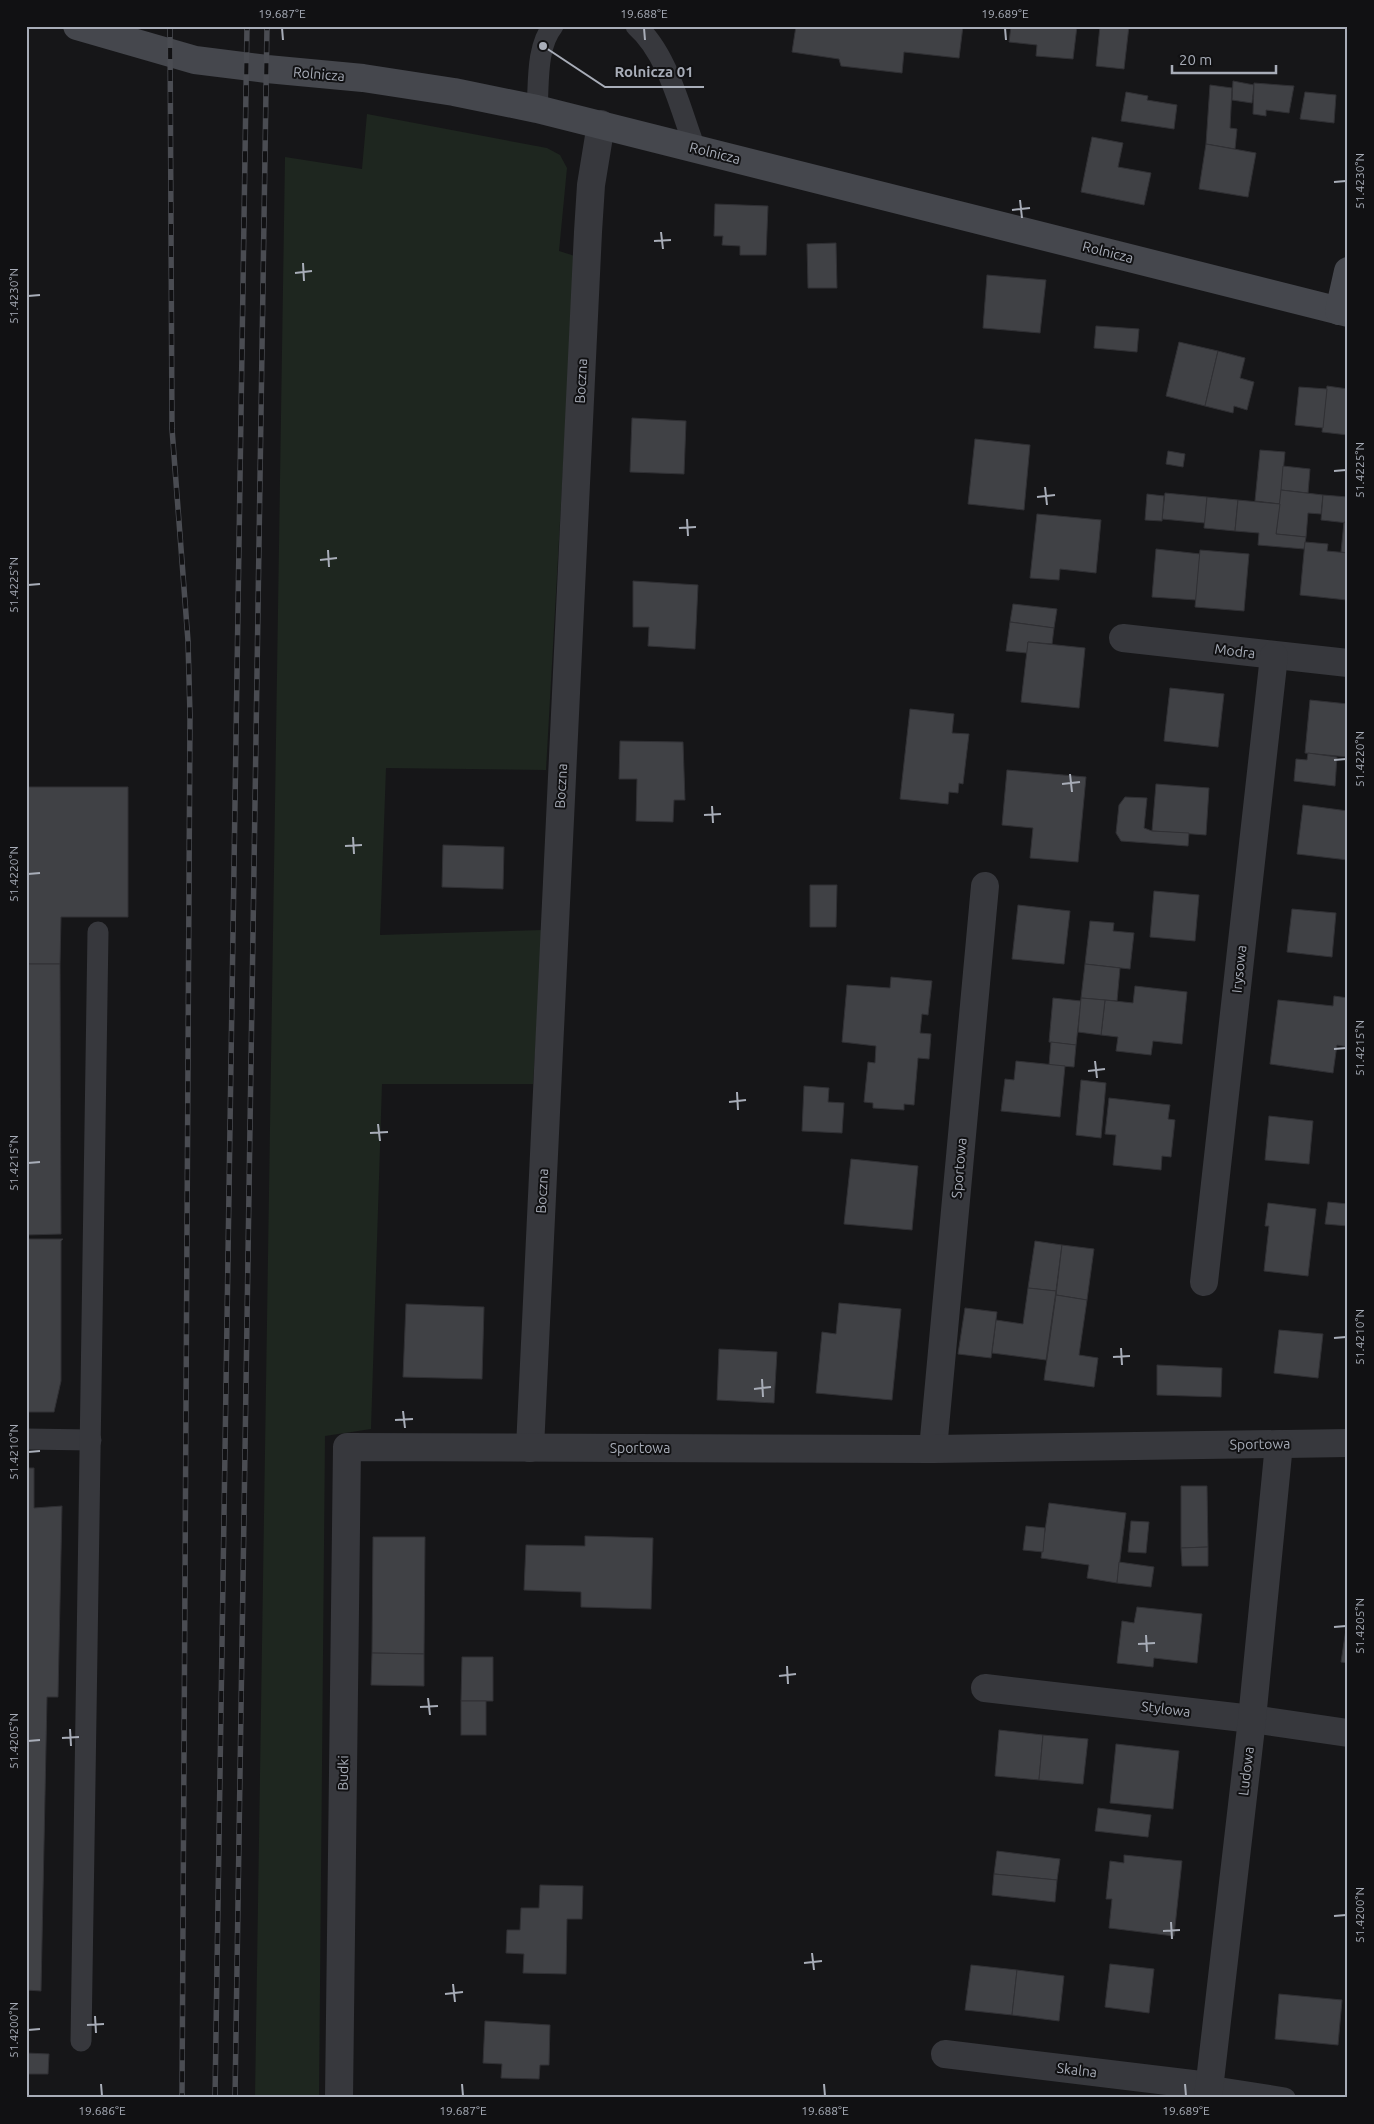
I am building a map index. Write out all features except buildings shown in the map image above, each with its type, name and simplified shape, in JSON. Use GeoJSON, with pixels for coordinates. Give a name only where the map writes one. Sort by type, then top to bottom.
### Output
{"type":"FeatureCollection","features":[{"type":"Feature","properties":{"kind":"street","name":"Rolnicza"},"geometry":{"type":"LineString","coordinates":[[77,26],[195,60],[372,79],[537,109],[1343,312]]}},
{"type":"Feature","properties":{"kind":"street","name":"Boczna"},"geometry":{"type":"LineString","coordinates":[[530,1448],[588,232],[591,186],[601,124]]}},
{"type":"Feature","properties":{"kind":"street"},"geometry":{"type":"LineString","coordinates":[[1343,312],[1348,271]]}},
{"type":"Feature","properties":{"kind":"street","name":"Modra"},"geometry":{"type":"LineString","coordinates":[[1123,638],[1348,663]]}},
{"type":"Feature","properties":{"kind":"street","name":"Irysowa"},"geometry":{"type":"LineString","coordinates":[[1204,1282],[1274,656]]}},
{"type":"Feature","properties":{"kind":"street","name":"Sportowa"},"geometry":{"type":"LineString","coordinates":[[933,1449],[986,886]]}},
{"type":"Feature","properties":{"kind":"street","name":"Sportowa"},"geometry":{"type":"LineString","coordinates":[[347,1448],[933,1449],[1348,1443]]}},
{"type":"Feature","properties":{"kind":"street","name":"Ludowa"},"geometry":{"type":"LineString","coordinates":[[1209,2092],[1252,1719],[1279,1444]]}},
{"type":"Feature","properties":{"kind":"street","name":"Budki"},"geometry":{"type":"LineString","coordinates":[[339,2098],[347,1448]]}},
{"type":"Feature","properties":{"kind":"street","name":"Stylowa"},"geometry":{"type":"LineString","coordinates":[[985,1688],[1252,1719],[1348,1733]]}},
{"type":"Feature","properties":{"kind":"street","name":"Skalna"},"geometry":{"type":"LineString","coordinates":[[945,2054],[1209,2092]]}},
{"type":"Feature","properties":{"kind":"lane"},"geometry":{"type":"LineString","coordinates":[[537,109],[543,46],[547,33],[553,26]]}},
{"type":"Feature","properties":{"kind":"lane"},"geometry":{"type":"LineString","coordinates":[[636,26],[648,36],[656,50],[671,82],[695,148]]}},
{"type":"Feature","properties":{"kind":"lane"},"geometry":{"type":"LineString","coordinates":[[81,2041],[98,932]]}},
{"type":"Feature","properties":{"kind":"lane"},"geometry":{"type":"LineString","coordinates":[[26,1439],[91,1440]]}},
{"type":"Feature","properties":{"kind":"lane"},"geometry":{"type":"LineString","coordinates":[[1209,2092],[1286,2098]]}},
{"type":"Feature","properties":{"kind":"shaded area"},"geometry":{"type":"Polygon","coordinates":[[[367,114],[547,148],[560,155],[567,168],[559,251],[575,256],[546,770],[386,768],[380,935],[543,930],[533,1084],[382,1084],[371,1429],[325,1436],[319,2098],[255,2098],[285,157],[362,169],[367,114]]]}},
{"type":"Feature","properties":{"kind":"railway"},"geometry":{"type":"LineString","coordinates":[[170,26],[172,429],[188,641],[190,715],[182,2098]]}},
{"type":"Feature","properties":{"kind":"railway"},"geometry":{"type":"LineString","coordinates":[[215,2098],[247,26]]}},
{"type":"Feature","properties":{"kind":"railway"},"geometry":{"type":"LineString","coordinates":[[235,2098],[267,26]]}},
{"type":"Feature","properties":{"kind":"place","name":"Rolnicza 01"},"geometry":{"type":"Point","coordinates":[543,46]}}]}
